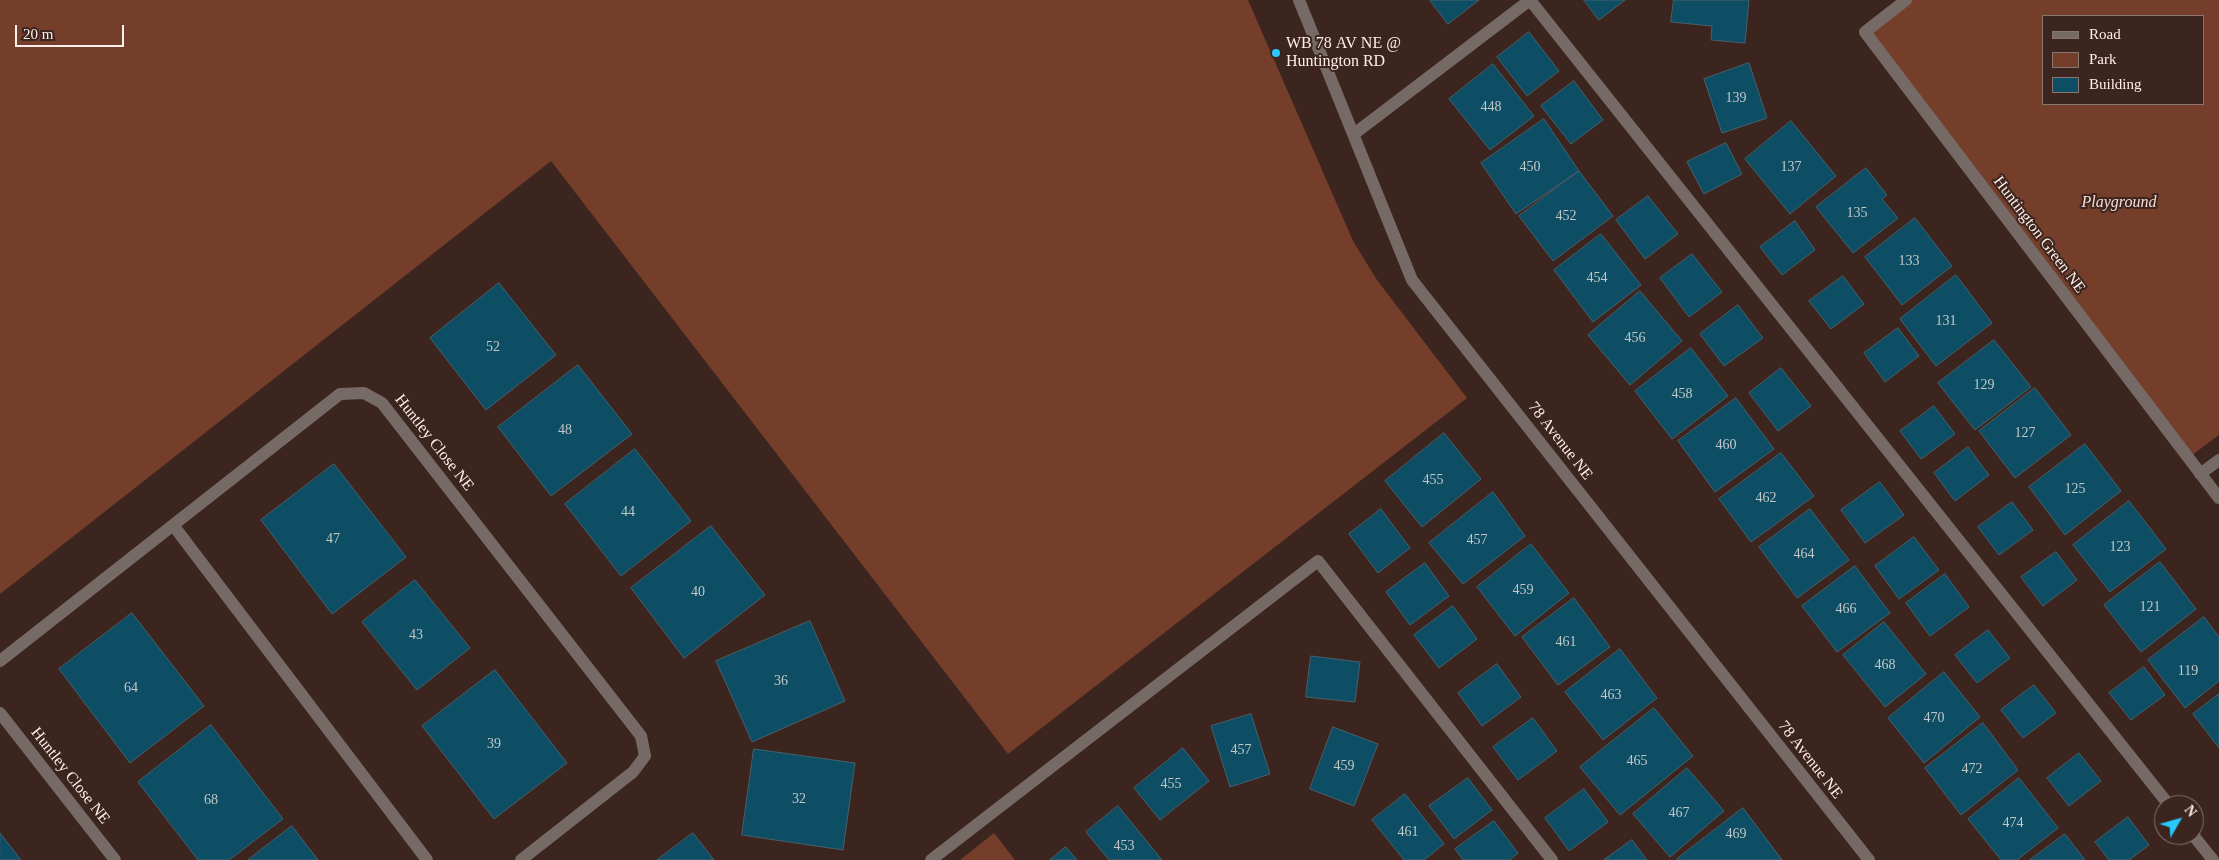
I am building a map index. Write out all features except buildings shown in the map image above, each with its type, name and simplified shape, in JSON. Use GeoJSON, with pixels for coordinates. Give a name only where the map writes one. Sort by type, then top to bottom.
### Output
{"type":"FeatureCollection","features":[{"type":"Feature","properties":{"kind":"street","name":"78 Avenue NE"},"geometry":{"type":"LineString","coordinates":[[1299,0],[1412,280],[1869,860]]}},
{"type":"Feature","properties":{"kind":"street"},"geometry":{"type":"LineString","coordinates":[[1354,134],[1530,0],[2161,795]]}},
{"type":"Feature","properties":{"kind":"street","name":"Huntington Green NE"},"geometry":{"type":"LineString","coordinates":[[1906,0],[1865,32],[2219,498]]}},
{"type":"Feature","properties":{"kind":"street","name":"Huntley Close NE"},"geometry":{"type":"LineString","coordinates":[[0,661],[340,394],[364,393],[382,403],[641,736],[645,756],[633,772],[521,860]]}},
{"type":"Feature","properties":{"kind":"street"},"geometry":{"type":"LineString","coordinates":[[2200,474],[2219,460]]}},
{"type":"Feature","properties":{"kind":"street"},"geometry":{"type":"LineString","coordinates":[[173,525],[427,860]]}},
{"type":"Feature","properties":{"kind":"street"},"geometry":{"type":"LineString","coordinates":[[931,860],[1318,561],[1552,860]]}},
{"type":"Feature","properties":{"kind":"street","name":"Huntley Close NE"},"geometry":{"type":"LineString","coordinates":[[0,712],[115,860]]}},
{"type":"Feature","properties":{"kind":"street"},"geometry":{"type":"LineString","coordinates":[[2201,845],[2213,860]]}},
{"type":"Feature","properties":{"kind":"green space"},"geometry":{"type":"Polygon","coordinates":[[[0,0],[1248,0],[1353,241],[1377,280],[1467,398],[1008,754],[551,161],[0,594],[0,0]]]}},
{"type":"Feature","properties":{"kind":"green space","name":"Playground"},"geometry":{"type":"Polygon","coordinates":[[[1906,0],[2219,0],[2219,435],[2188,458],[1865,32],[1906,0]]]}},
{"type":"Feature","properties":{"kind":"green space"},"geometry":{"type":"Polygon","coordinates":[[[994,833],[1015,860],[960,860],[994,833]]]}},
{"type":"Feature","properties":{"kind":"place","name":"WB 78 AV NE @ Huntington RD"},"geometry":{"type":"Point","coordinates":[1276,53]}}]}
